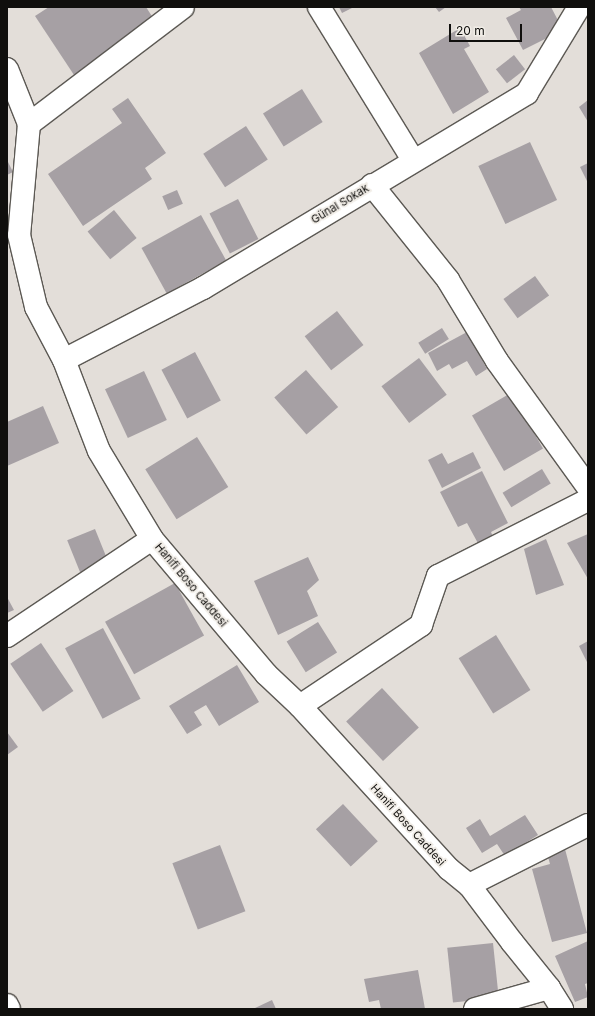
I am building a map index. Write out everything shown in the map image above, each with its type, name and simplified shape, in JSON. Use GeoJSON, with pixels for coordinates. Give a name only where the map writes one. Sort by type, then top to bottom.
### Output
{"type":"FeatureCollection","features":[{"type":"Feature","properties":{"kind":"street"},"geometry":{"type":"LineString","coordinates":[[29,124],[183,7]]}},
{"type":"Feature","properties":{"kind":"street"},"geometry":{"type":"LineString","coordinates":[[319,7],[413,160]]}},
{"type":"Feature","properties":{"kind":"street","name":"Günal Sokak"},"geometry":{"type":"LineString","coordinates":[[64,360],[203,288],[413,160],[527,93],[579,7]]}},
{"type":"Feature","properties":{"kind":"street","name":"Hanifi Boso Caddesi"},"geometry":{"type":"LineString","coordinates":[[7,70],[29,124],[19,234],[36,308],[64,360],[99,451],[152,539],[266,674],[300,706],[449,869],[470,885],[512,942],[549,988],[562,1009]]}},
{"type":"Feature","properties":{"kind":"street"},"geometry":{"type":"LineString","coordinates":[[372,185],[448,280],[497,361],[588,487]]}},
{"type":"Feature","properties":{"kind":"street"},"geometry":{"type":"LineString","coordinates":[[300,706],[421,625],[438,576],[588,500]]}},
{"type":"Feature","properties":{"kind":"street"},"geometry":{"type":"LineString","coordinates":[[7,636],[152,539]]}},
{"type":"Feature","properties":{"kind":"street"},"geometry":{"type":"LineString","coordinates":[[470,885],[588,825]]}},
{"type":"Feature","properties":{"kind":"street"},"geometry":{"type":"LineString","coordinates":[[475,1009],[549,988]]}},
{"type":"Feature","properties":{"kind":"street"},"geometry":{"type":"LineString","coordinates":[[7,1005],[9,1009]]}},
{"type":"Feature","properties":{"kind":"building"},"geometry":{"type":"Polygon","coordinates":[[[49,7],[146,7],[155,21],[74,75],[35,16],[49,7]]]}},
{"type":"Feature","properties":{"kind":"building"},"geometry":{"type":"Polygon","coordinates":[[[339,7],[354,7],[342,13],[339,7]]]}},
{"type":"Feature","properties":{"kind":"building"},"geometry":{"type":"Polygon","coordinates":[[[435,7],[446,7],[439,12],[435,7]]]}},
{"type":"Feature","properties":{"kind":"building"},"geometry":{"type":"Polygon","coordinates":[[[519,7],[551,7],[563,30],[523,50],[506,18],[521,10],[519,7]]]}},
{"type":"Feature","properties":{"kind":"building"},"geometry":{"type":"Polygon","coordinates":[[[460,28],[470,46],[464,49],[489,92],[453,114],[419,53],[460,28]]]}},
{"type":"Feature","properties":{"kind":"building"},"geometry":{"type":"Polygon","coordinates":[[[514,55],[525,69],[507,83],[496,69],[514,55]]]}},
{"type":"Feature","properties":{"kind":"building"},"geometry":{"type":"Polygon","coordinates":[[[302,89],[323,122],[284,146],[263,113],[302,89]]]}},
{"type":"Feature","properties":{"kind":"building"},"geometry":{"type":"Polygon","coordinates":[[[128,98],[166,153],[145,168],[152,179],[83,226],[48,174],[122,123],[112,109],[128,98]]]}},
{"type":"Feature","properties":{"kind":"building"},"geometry":{"type":"Polygon","coordinates":[[[588,100],[588,122],[579,107],[588,100]]]}},
{"type":"Feature","properties":{"kind":"building"},"geometry":{"type":"Polygon","coordinates":[[[246,126],[268,160],[225,187],[203,154],[246,126]]]}},
{"type":"Feature","properties":{"kind":"building"},"geometry":{"type":"Polygon","coordinates":[[[530,142],[557,200],[505,224],[478,166],[530,142]]]}},
{"type":"Feature","properties":{"kind":"building"},"geometry":{"type":"Polygon","coordinates":[[[7,160],[13,172],[7,175],[7,160]]]}},
{"type":"Feature","properties":{"kind":"building"},"geometry":{"type":"Polygon","coordinates":[[[588,163],[588,183],[580,167],[588,163]]]}},
{"type":"Feature","properties":{"kind":"building"},"geometry":{"type":"Polygon","coordinates":[[[177,190],[183,204],[168,210],[162,196],[177,190]]]}},
{"type":"Feature","properties":{"kind":"building"},"geometry":{"type":"Polygon","coordinates":[[[238,199],[258,239],[230,254],[209,214],[238,199]]]}},
{"type":"Feature","properties":{"kind":"building"},"geometry":{"type":"Polygon","coordinates":[[[114,210],[137,238],[110,259],[88,231],[114,210]]]}},
{"type":"Feature","properties":{"kind":"building"},"geometry":{"type":"Polygon","coordinates":[[[201,215],[226,260],[167,293],[142,248],[201,215]]]}},
{"type":"Feature","properties":{"kind":"building"},"geometry":{"type":"Polygon","coordinates":[[[535,276],[549,295],[518,318],[503,299],[535,276]]]}},
{"type":"Feature","properties":{"kind":"building"},"geometry":{"type":"Polygon","coordinates":[[[337,311],[363,345],[331,370],[305,336],[337,311]]]}},
{"type":"Feature","properties":{"kind":"building"},"geometry":{"type":"Polygon","coordinates":[[[442,328],[449,339],[425,354],[418,343],[442,328]]]}},
{"type":"Feature","properties":{"kind":"building"},"geometry":{"type":"Polygon","coordinates":[[[467,332],[487,369],[476,376],[467,361],[452,369],[449,364],[437,371],[428,353],[467,332]]]}},
{"type":"Feature","properties":{"kind":"building"},"geometry":{"type":"Polygon","coordinates":[[[195,352],[221,401],[187,418],[161,370],[195,352]]]}},
{"type":"Feature","properties":{"kind":"building"},"geometry":{"type":"Polygon","coordinates":[[[419,358],[447,395],[409,423],[381,386],[419,358]]]}},
{"type":"Feature","properties":{"kind":"building"},"geometry":{"type":"Polygon","coordinates":[[[306,370],[338,407],[306,435],[274,398],[306,370]]]}},
{"type":"Feature","properties":{"kind":"building"},"geometry":{"type":"Polygon","coordinates":[[[144,371],[167,420],[128,438],[105,389],[144,371]]]}},
{"type":"Feature","properties":{"kind":"building"},"geometry":{"type":"Polygon","coordinates":[[[511,393],[543,448],[504,471],[472,415],[511,393]]]}},
{"type":"Feature","properties":{"kind":"building"},"geometry":{"type":"Polygon","coordinates":[[[43,406],[59,443],[7,466],[7,422],[43,406]]]}},
{"type":"Feature","properties":{"kind":"building"},"geometry":{"type":"Polygon","coordinates":[[[197,437],[228,487],[177,519],[145,469],[197,437]]]}},
{"type":"Feature","properties":{"kind":"building"},"geometry":{"type":"Polygon","coordinates":[[[473,452],[481,468],[442,488],[428,460],[442,453],[448,464],[473,452]]]}},
{"type":"Feature","properties":{"kind":"building"},"geometry":{"type":"Polygon","coordinates":[[[542,469],[551,484],[511,507],[503,493],[542,469]]]}},
{"type":"Feature","properties":{"kind":"building"},"geometry":{"type":"Polygon","coordinates":[[[482,471],[508,523],[491,532],[494,539],[480,547],[467,523],[458,527],[440,492],[482,471]]]}},
{"type":"Feature","properties":{"kind":"building"},"geometry":{"type":"Polygon","coordinates":[[[95,529],[109,564],[81,575],[67,540],[95,529]]]}},
{"type":"Feature","properties":{"kind":"building"},"geometry":{"type":"Polygon","coordinates":[[[588,534],[588,579],[567,543],[588,534]]]}},
{"type":"Feature","properties":{"kind":"building"},"geometry":{"type":"Polygon","coordinates":[[[546,539],[564,585],[536,595],[524,549],[546,539]]]}},
{"type":"Feature","properties":{"kind":"building"},"geometry":{"type":"Polygon","coordinates":[[[308,557],[319,580],[307,591],[318,616],[278,635],[254,581],[308,557]]]}},
{"type":"Feature","properties":{"kind":"building"},"geometry":{"type":"Polygon","coordinates":[[[175,583],[204,635],[134,674],[105,622],[175,583]]]}},
{"type":"Feature","properties":{"kind":"building"},"geometry":{"type":"Polygon","coordinates":[[[7,597],[14,610],[7,613],[7,597]]]}},
{"type":"Feature","properties":{"kind":"building"},"geometry":{"type":"Polygon","coordinates":[[[318,622],[337,653],[306,672],[287,642],[318,622]]]}},
{"type":"Feature","properties":{"kind":"building"},"geometry":{"type":"Polygon","coordinates":[[[103,628],[141,699],[103,719],[65,648],[103,628]]]}},
{"type":"Feature","properties":{"kind":"building"},"geometry":{"type":"Polygon","coordinates":[[[496,635],[530,690],[493,713],[459,658],[496,635]]]}},
{"type":"Feature","properties":{"kind":"building"},"geometry":{"type":"Polygon","coordinates":[[[588,641],[588,664],[579,646],[588,641]]]}},
{"type":"Feature","properties":{"kind":"building"},"geometry":{"type":"Polygon","coordinates":[[[41,643],[73,691],[43,712],[10,664],[41,643]]]}},
{"type":"Feature","properties":{"kind":"building"},"geometry":{"type":"Polygon","coordinates":[[[237,665],[259,702],[219,726],[206,705],[194,712],[202,725],[187,734],[169,706],[237,665]]]}},
{"type":"Feature","properties":{"kind":"building"},"geometry":{"type":"Polygon","coordinates":[[[382,688],[419,727],[383,761],[346,721],[382,688]]]}},
{"type":"Feature","properties":{"kind":"building"},"geometry":{"type":"Polygon","coordinates":[[[7,732],[18,747],[7,755],[7,732]]]}},
{"type":"Feature","properties":{"kind":"building"},"geometry":{"type":"Polygon","coordinates":[[[343,804],[378,841],[351,867],[316,829],[343,804]]]}},
{"type":"Feature","properties":{"kind":"building"},"geometry":{"type":"Polygon","coordinates":[[[525,815],[538,835],[505,856],[497,844],[482,853],[466,828],[480,819],[490,836],[525,815]]]}},
{"type":"Feature","properties":{"kind":"building"},"geometry":{"type":"Polygon","coordinates":[[[220,845],[245,911],[198,930],[172,863],[220,845]]]}},
{"type":"Feature","properties":{"kind":"building"},"geometry":{"type":"Polygon","coordinates":[[[565,849],[587,933],[552,942],[532,869],[550,864],[547,853],[565,849]]]}},
{"type":"Feature","properties":{"kind":"building"},"geometry":{"type":"Polygon","coordinates":[[[588,941],[588,983],[585,984],[588,997],[575,1002],[555,956],[588,941]]]}},
{"type":"Feature","properties":{"kind":"building"},"geometry":{"type":"Polygon","coordinates":[[[493,943],[499,998],[453,1003],[447,948],[493,943]]]}},
{"type":"Feature","properties":{"kind":"building"},"geometry":{"type":"Polygon","coordinates":[[[418,970],[425,1009],[381,1009],[379,1000],[369,1002],[364,979],[418,970]]]}},
{"type":"Feature","properties":{"kind":"building"},"geometry":{"type":"Polygon","coordinates":[[[272,1000],[276,1009],[253,1009],[272,1000]]]}}]}
